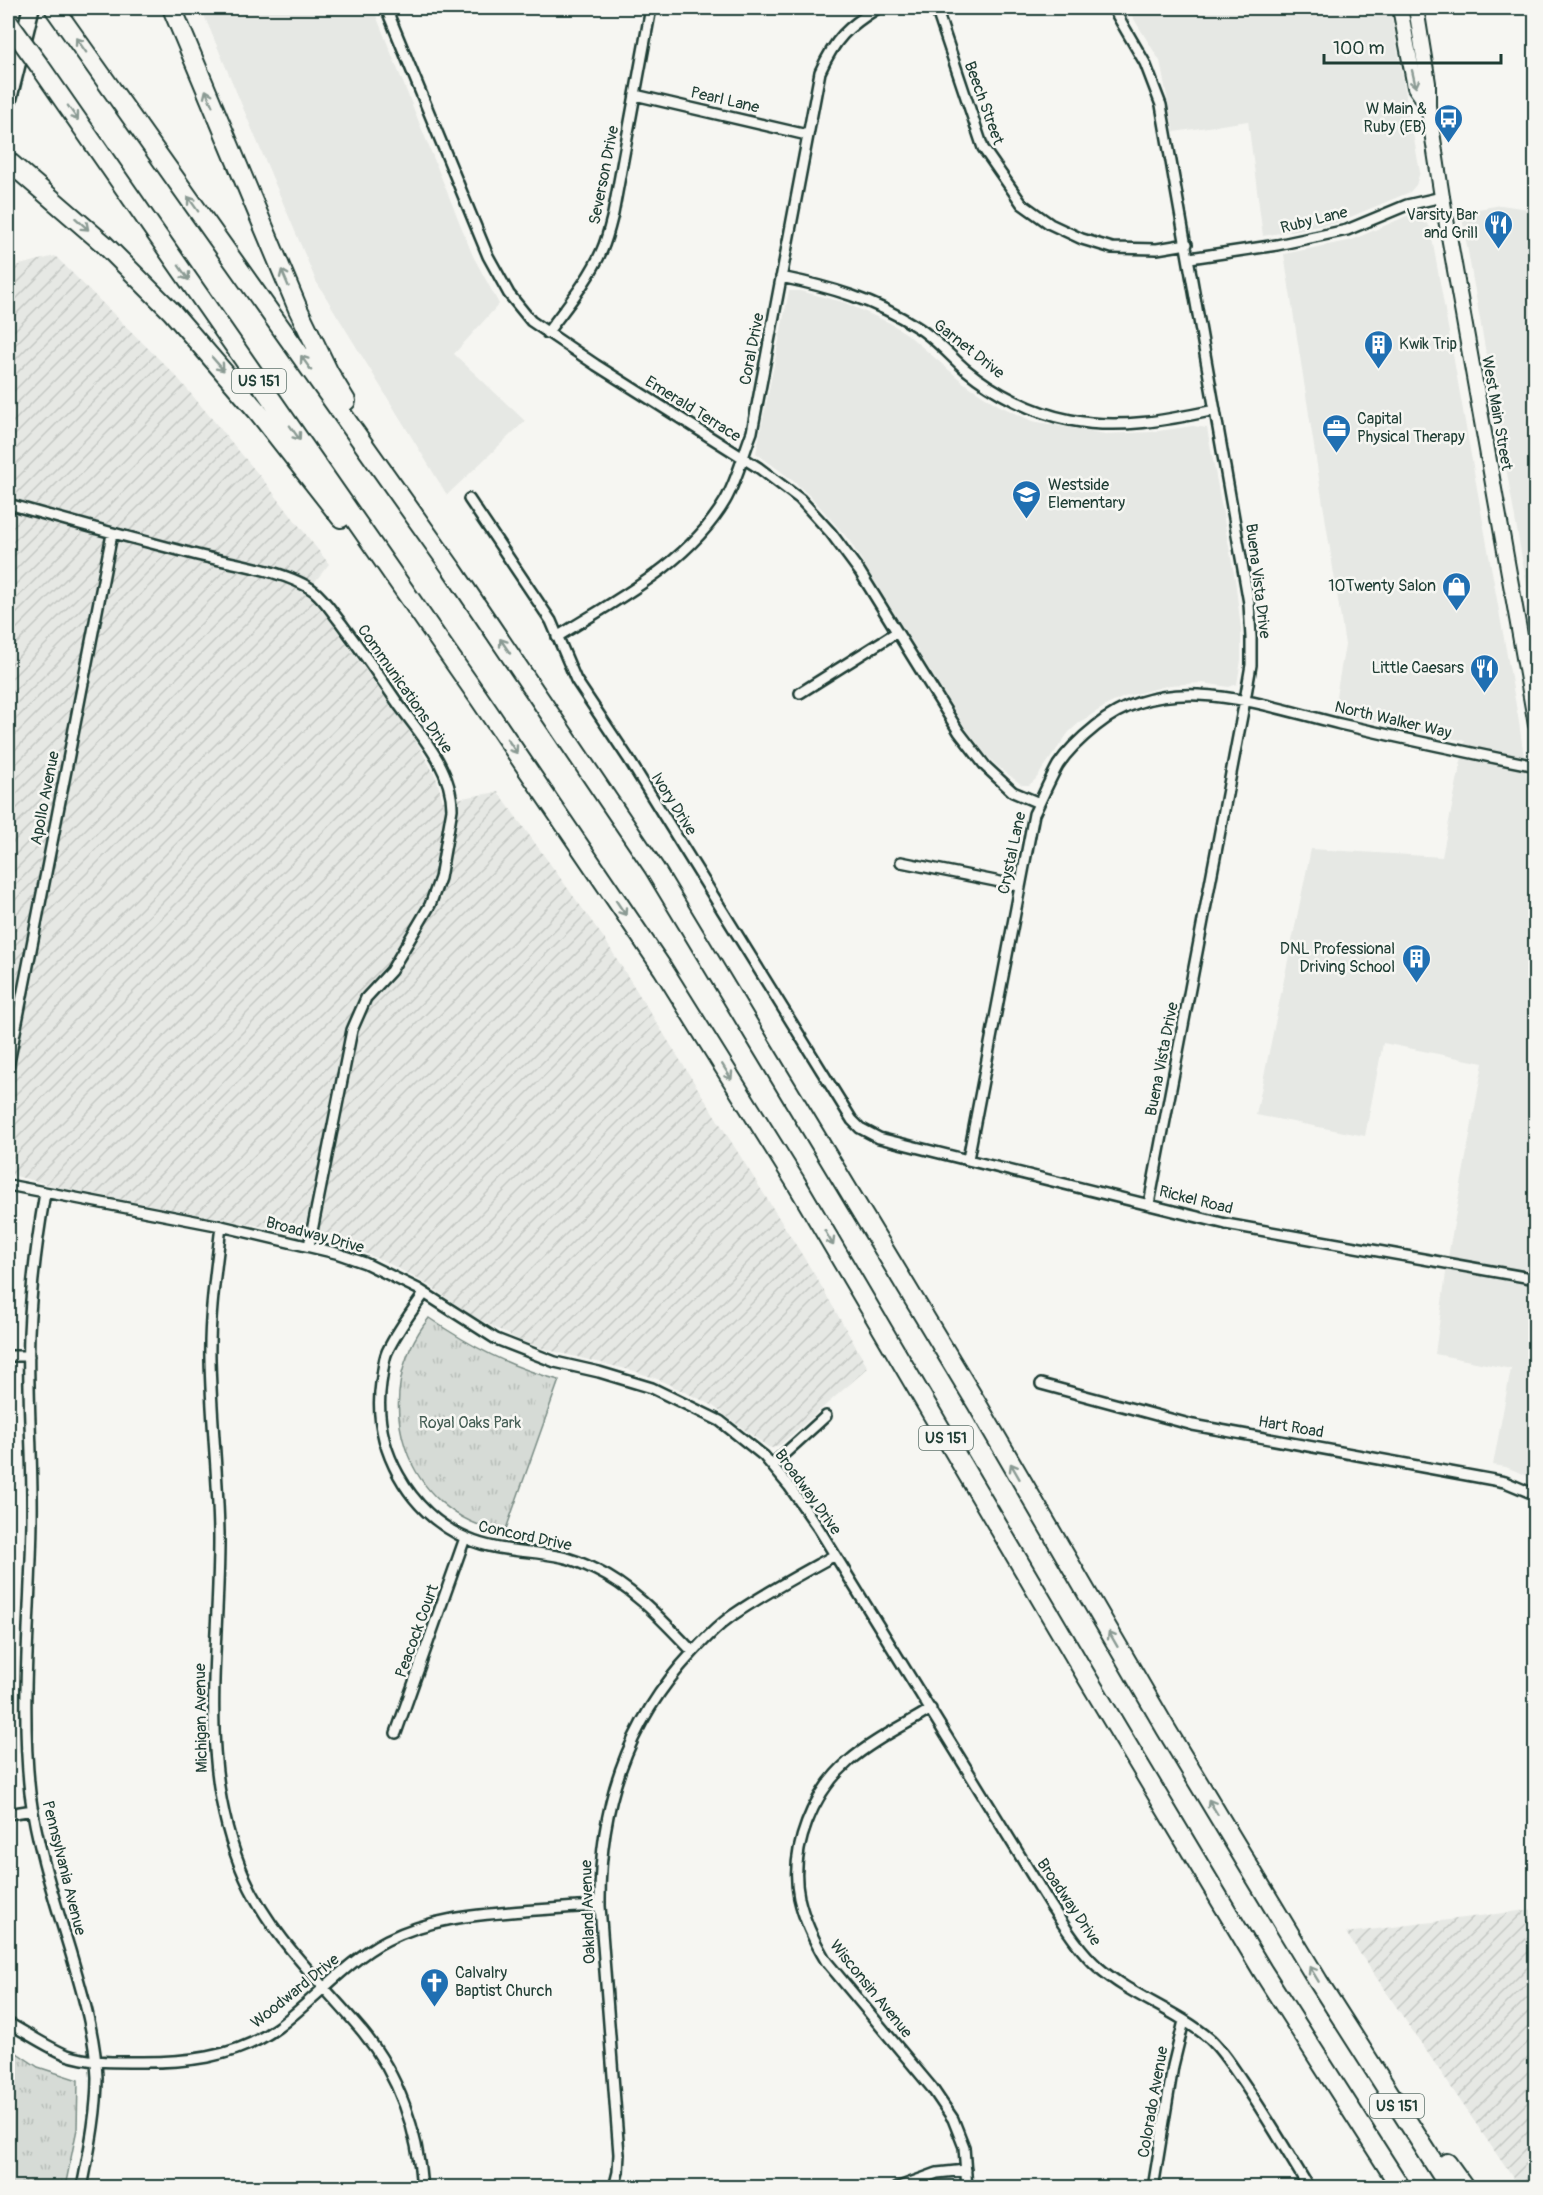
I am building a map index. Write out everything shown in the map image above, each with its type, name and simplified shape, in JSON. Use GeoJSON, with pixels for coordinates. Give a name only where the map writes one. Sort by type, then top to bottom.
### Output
{"type":"FeatureCollection","features":[{"type":"Feature","properties":{"kind":"highway"},"geometry":{"type":"LineString","coordinates":[[172,8],[298,309],[329,373],[425,531]]}},
{"type":"Feature","properties":{"kind":"highway","name":"US 151"},"geometry":{"type":"LineString","coordinates":[[58,12],[425,531],[654,868],[977,1404],[1172,1739],[1345,2023],[1450,2187]]}},
{"type":"Feature","properties":{"kind":"highway","name":"US 151"},"geometry":{"type":"LineString","coordinates":[[8,22],[479,698],[663,969],[789,1171],[1250,1950],[1401,2187]]}},
{"type":"Feature","properties":{"kind":"highway"},"geometry":{"type":"LineString","coordinates":[[8,161],[36,188],[104,244],[172,312],[258,412],[479,698]]}},
{"type":"Feature","properties":{"kind":"highway"},"geometry":{"type":"LineString","coordinates":[[8,179],[36,188]]}},
{"type":"Feature","properties":{"kind":"highway"},"geometry":{"type":"LineString","coordinates":[[1345,2023],[1465,2187]]}},
{"type":"Feature","properties":{"kind":"main road"},"geometry":{"type":"LineString","coordinates":[[8,101],[31,8]]}},
{"type":"Feature","properties":{"kind":"main road","name":"West Main Street"},"geometry":{"type":"LineString","coordinates":[[1400,8],[1415,87],[1428,106]]}},
{"type":"Feature","properties":{"kind":"main road","name":"West Main Street"},"geometry":{"type":"LineString","coordinates":[[1416,8],[1428,83],[1428,106],[1443,197],[1536,725]]}},
{"type":"Feature","properties":{"kind":"street","name":"Emerald Terrace"},"geometry":{"type":"LineString","coordinates":[[386,8],[488,256],[509,294],[531,321],[759,468],[800,499],[831,533],[860,572],[959,732],[986,767],[1013,792],[1040,803]]}},
{"type":"Feature","properties":{"kind":"street","name":"Severson Drive"},"geometry":{"type":"LineString","coordinates":[[547,333],[579,289],[607,238],[651,8]]}},
{"type":"Feature","properties":{"kind":"street","name":"Coral Drive"},"geometry":{"type":"LineString","coordinates":[[557,637],[636,587],[685,549],[704,529],[724,502],[739,472],[752,432],[820,72],[831,48],[851,24],[878,8]]}},
{"type":"Feature","properties":{"kind":"street","name":"Beech Street"},"geometry":{"type":"LineString","coordinates":[[936,8],[983,148],[1022,204],[1050,224],[1082,239],[1112,248],[1156,249],[1187,244]]}},
{"type":"Feature","properties":{"kind":"street","name":"Buena Vista Drive"},"geometry":{"type":"LineString","coordinates":[[1113,8],[1145,63],[1161,105],[1190,258],[1249,603],[1251,638],[1251,665],[1245,700],[1149,1204]]}},
{"type":"Feature","properties":{"kind":"street","name":"Pearl Lane"},"geometry":{"type":"LineString","coordinates":[[635,95],[807,135]]}},
{"type":"Feature","properties":{"kind":"street","name":"Ruby Lane"},"geometry":{"type":"LineString","coordinates":[[1190,258],[1277,245],[1347,230],[1407,205],[1443,197]]}},
{"type":"Feature","properties":{"kind":"street","name":"Garnet Drive"},"geometry":{"type":"LineString","coordinates":[[781,277],[848,293],[888,310],[919,328],[975,376],[1012,399],[1036,410],[1070,420],[1102,424],[1137,424],[1215,410]]}},
{"type":"Feature","properties":{"kind":"street","name":"Ivory Drive"},"geometry":{"type":"LineString","coordinates":[[469,499],[550,621],[576,680],[628,758],[807,1049],[856,1124]]}},
{"type":"Feature","properties":{"kind":"street","name":"Communications Drive"},"geometry":{"type":"LineString","coordinates":[[8,504],[112,534],[262,571],[296,581],[316,593],[349,634],[430,749],[445,775],[452,797],[440,878],[430,905],[391,971],[366,998],[352,1030],[309,1246]]}},
{"type":"Feature","properties":{"kind":"street","name":"Apollo Avenue"},"geometry":{"type":"LineString","coordinates":[[8,1068],[112,534]]}},
{"type":"Feature","properties":{"kind":"street"},"geometry":{"type":"LineString","coordinates":[[800,693],[897,632]]}},
{"type":"Feature","properties":{"kind":"street","name":"Crystal Lane"},"geometry":{"type":"LineString","coordinates":[[968,1159],[1034,814],[1059,764],[1077,741],[1103,720],[1131,705],[1163,697],[1195,694],[1245,700]]}},
{"type":"Feature","properties":{"kind":"street","name":"North Walker Way"},"geometry":{"type":"LineString","coordinates":[[1245,700],[1389,735],[1536,766]]}},
{"type":"Feature","properties":{"kind":"street"},"geometry":{"type":"LineString","coordinates":[[901,862],[1020,886]]}},
{"type":"Feature","properties":{"kind":"street","name":"Rickel Road"},"geometry":{"type":"LineString","coordinates":[[856,1124],[879,1138],[1260,1231],[1536,1279]]}},
{"type":"Feature","properties":{"kind":"street","name":"Broadway Drive"},"geometry":{"type":"LineString","coordinates":[[8,1185],[221,1226],[309,1246],[365,1263],[423,1293],[495,1339],[555,1362],[647,1386],[720,1421],[772,1464],[835,1555],[1051,1905],[1085,1954],[1100,1969],[1184,2021],[1210,2040],[1225,2057],[1309,2187]]}},
{"type":"Feature","properties":{"kind":"street","name":"Pennsylvania Avenue"},"geometry":{"type":"LineString","coordinates":[[45,1192],[32,1289],[29,1356],[32,1521],[26,1722],[33,1810],[49,1883],[88,2012],[95,2062],[96,2103],[82,2187]]}},
{"type":"Feature","properties":{"kind":"street","name":"Michigan Avenue"},"geometry":{"type":"LineString","coordinates":[[221,1226],[211,1314],[210,1359],[219,1534],[213,1749],[224,1818],[235,1854],[260,1908],[280,1936],[364,2033],[395,2082],[408,2113],[417,2147],[422,2187]]}},
{"type":"Feature","properties":{"kind":"street","name":"Concord Drive"},"geometry":{"type":"LineString","coordinates":[[423,1293],[387,1353],[379,1397],[385,1441],[395,1469],[416,1501],[435,1520],[465,1538],[494,1547],[563,1557],[596,1570],[624,1587],[693,1652]]}},
{"type":"Feature","properties":{"kind":"street"},"geometry":{"type":"LineString","coordinates":[[8,1356],[29,1356]]}},
{"type":"Feature","properties":{"kind":"street","name":"Hart Road"},"geometry":{"type":"LineString","coordinates":[[1041,1384],[1193,1425],[1504,1482],[1536,1495]]}},
{"type":"Feature","properties":{"kind":"street"},"geometry":{"type":"LineString","coordinates":[[772,1464],[826,1416]]}},
{"type":"Feature","properties":{"kind":"street","name":"Peacock Court"},"geometry":{"type":"LineString","coordinates":[[396,1733],[465,1538]]}},
{"type":"Feature","properties":{"kind":"street","name":"Oakland Avenue"},"geometry":{"type":"LineString","coordinates":[[614,2187],[619,2154],[600,1906],[602,1845],[615,1782],[641,1723],[656,1698],[693,1652],[732,1616],[835,1555]]}},
{"type":"Feature","properties":{"kind":"street","name":"Wisconsin Avenue"},"geometry":{"type":"LineString","coordinates":[[931,1709],[849,1761],[829,1782],[816,1802],[802,1839],[798,1873],[799,1897],[812,1939],[826,1961],[932,2088],[953,2119],[964,2147],[967,2187]]}},
{"type":"Feature","properties":{"kind":"street"},"geometry":{"type":"LineString","coordinates":[[8,1814],[33,1810]]}},
{"type":"Feature","properties":{"kind":"street","name":"Woodward Drive"},"geometry":{"type":"LineString","coordinates":[[8,2022],[67,2055],[95,2062],[206,2059],[254,2042],[277,2029],[358,1960],[386,1940],[437,1921],[465,1916],[600,1906]]}},
{"type":"Feature","properties":{"kind":"street","name":"Colorado Avenue"},"geometry":{"type":"LineString","coordinates":[[1153,2187],[1173,2066],[1184,2021]]}},
{"type":"Feature","properties":{"kind":"street"},"geometry":{"type":"LineString","coordinates":[[896,2187],[937,2174],[966,2170]]}},
{"type":"Feature","properties":{"kind":"shaded area"},"geometry":{"type":"Polygon","coordinates":[[[201,8],[373,8],[473,256],[499,304],[454,354],[525,421],[447,495],[316,281],[201,8]]]}},
{"type":"Feature","properties":{"kind":"shaded area"},"geometry":{"type":"Polygon","coordinates":[[[1127,8],[1390,8],[1420,172],[1416,185],[1410,192],[1336,223],[1263,236],[1248,121],[1174,132],[1160,61],[1127,8]]]}},
{"type":"Feature","properties":{"kind":"shaded area"},"geometry":{"type":"Polygon","coordinates":[[[1501,205],[1535,210],[1535,632],[1461,212],[1501,205]]]}},
{"type":"Feature","properties":{"kind":"shaded area"},"geometry":{"type":"Polygon","coordinates":[[[1409,215],[1421,217],[1430,227],[1519,722],[1535,835],[1535,1479],[1506,1467],[1493,1465],[1511,1369],[1435,1354],[1449,1251],[1483,1063],[1383,1043],[1365,1136],[1256,1115],[1311,849],[1442,857],[1465,741],[1333,713],[1345,645],[1284,254],[1352,240],[1409,215]]]}},
{"type":"Feature","properties":{"kind":"shaded area"},"geometry":{"type":"Polygon","coordinates":[[[55,256],[176,376],[264,481],[329,564],[305,594],[328,618],[416,741],[436,777],[443,801],[498,792],[603,937],[816,1277],[868,1368],[780,1445],[768,1447],[710,1404],[657,1379],[519,1340],[471,1315],[430,1286],[390,1264],[348,1246],[264,1227],[54,1186],[8,1174],[8,268],[55,256]]]}},
{"type":"Feature","properties":{"kind":"shaded area","name":"Westside Elementary"},"geometry":{"type":"Polygon","coordinates":[[[789,291],[800,291],[843,302],[890,323],[907,334],[964,383],[998,405],[1032,421],[1105,434],[1151,432],[1193,426],[1207,428],[1235,579],[1241,629],[1241,660],[1237,684],[1229,687],[1202,683],[1170,685],[1124,697],[1107,705],[1069,732],[1029,785],[1022,785],[996,765],[965,727],[849,540],[812,498],[756,453],[789,291]]]}},
{"type":"Feature","properties":{"kind":"shaded area"},"geometry":{"type":"Polygon","coordinates":[[[1535,1909],[1535,2187],[1519,2187],[1346,1933],[1535,1909]]]}},
{"type":"Feature","properties":{"kind":"green space","name":"Royal Oaks Park"},"geometry":{"type":"Polygon","coordinates":[[[429,1318],[491,1355],[559,1380],[505,1532],[470,1521],[441,1502],[420,1477],[406,1448],[399,1416],[400,1382],[410,1349],[429,1318]]]}},
{"type":"Feature","properties":{"kind":"green space"},"geometry":{"type":"Polygon","coordinates":[[[8,2047],[38,2067],[78,2080],[77,2129],[65,2187],[8,2185],[8,2047]]]}},
{"type":"Feature","properties":{"kind":"place","name":"W Main & Ruby (EB)"},"geometry":{"type":"Point","coordinates":[1448,144]}},
{"type":"Feature","properties":{"kind":"place","name":"Varsity Bar and Grill"},"geometry":{"type":"Point","coordinates":[1499,250]}},
{"type":"Feature","properties":{"kind":"place","name":"Kwik Trip"},"geometry":{"type":"Point","coordinates":[1378,370]}},
{"type":"Feature","properties":{"kind":"place","name":"Capital Physical Therapy"},"geometry":{"type":"Point","coordinates":[1336,454]}},
{"type":"Feature","properties":{"kind":"place","name":"Westside Elementary"},"geometry":{"type":"Point","coordinates":[1027,520]}},
{"type":"Feature","properties":{"kind":"place","name":"10Twenty Salon"},"geometry":{"type":"Point","coordinates":[1457,612]}},
{"type":"Feature","properties":{"kind":"place","name":"Little Caesars"},"geometry":{"type":"Point","coordinates":[1485,694]}},
{"type":"Feature","properties":{"kind":"place","name":"DNL Professional Driving School"},"geometry":{"type":"Point","coordinates":[1416,984]}},
{"type":"Feature","properties":{"kind":"place","name":"Calvalry Baptist Church"},"geometry":{"type":"Point","coordinates":[434,2008]}}]}
